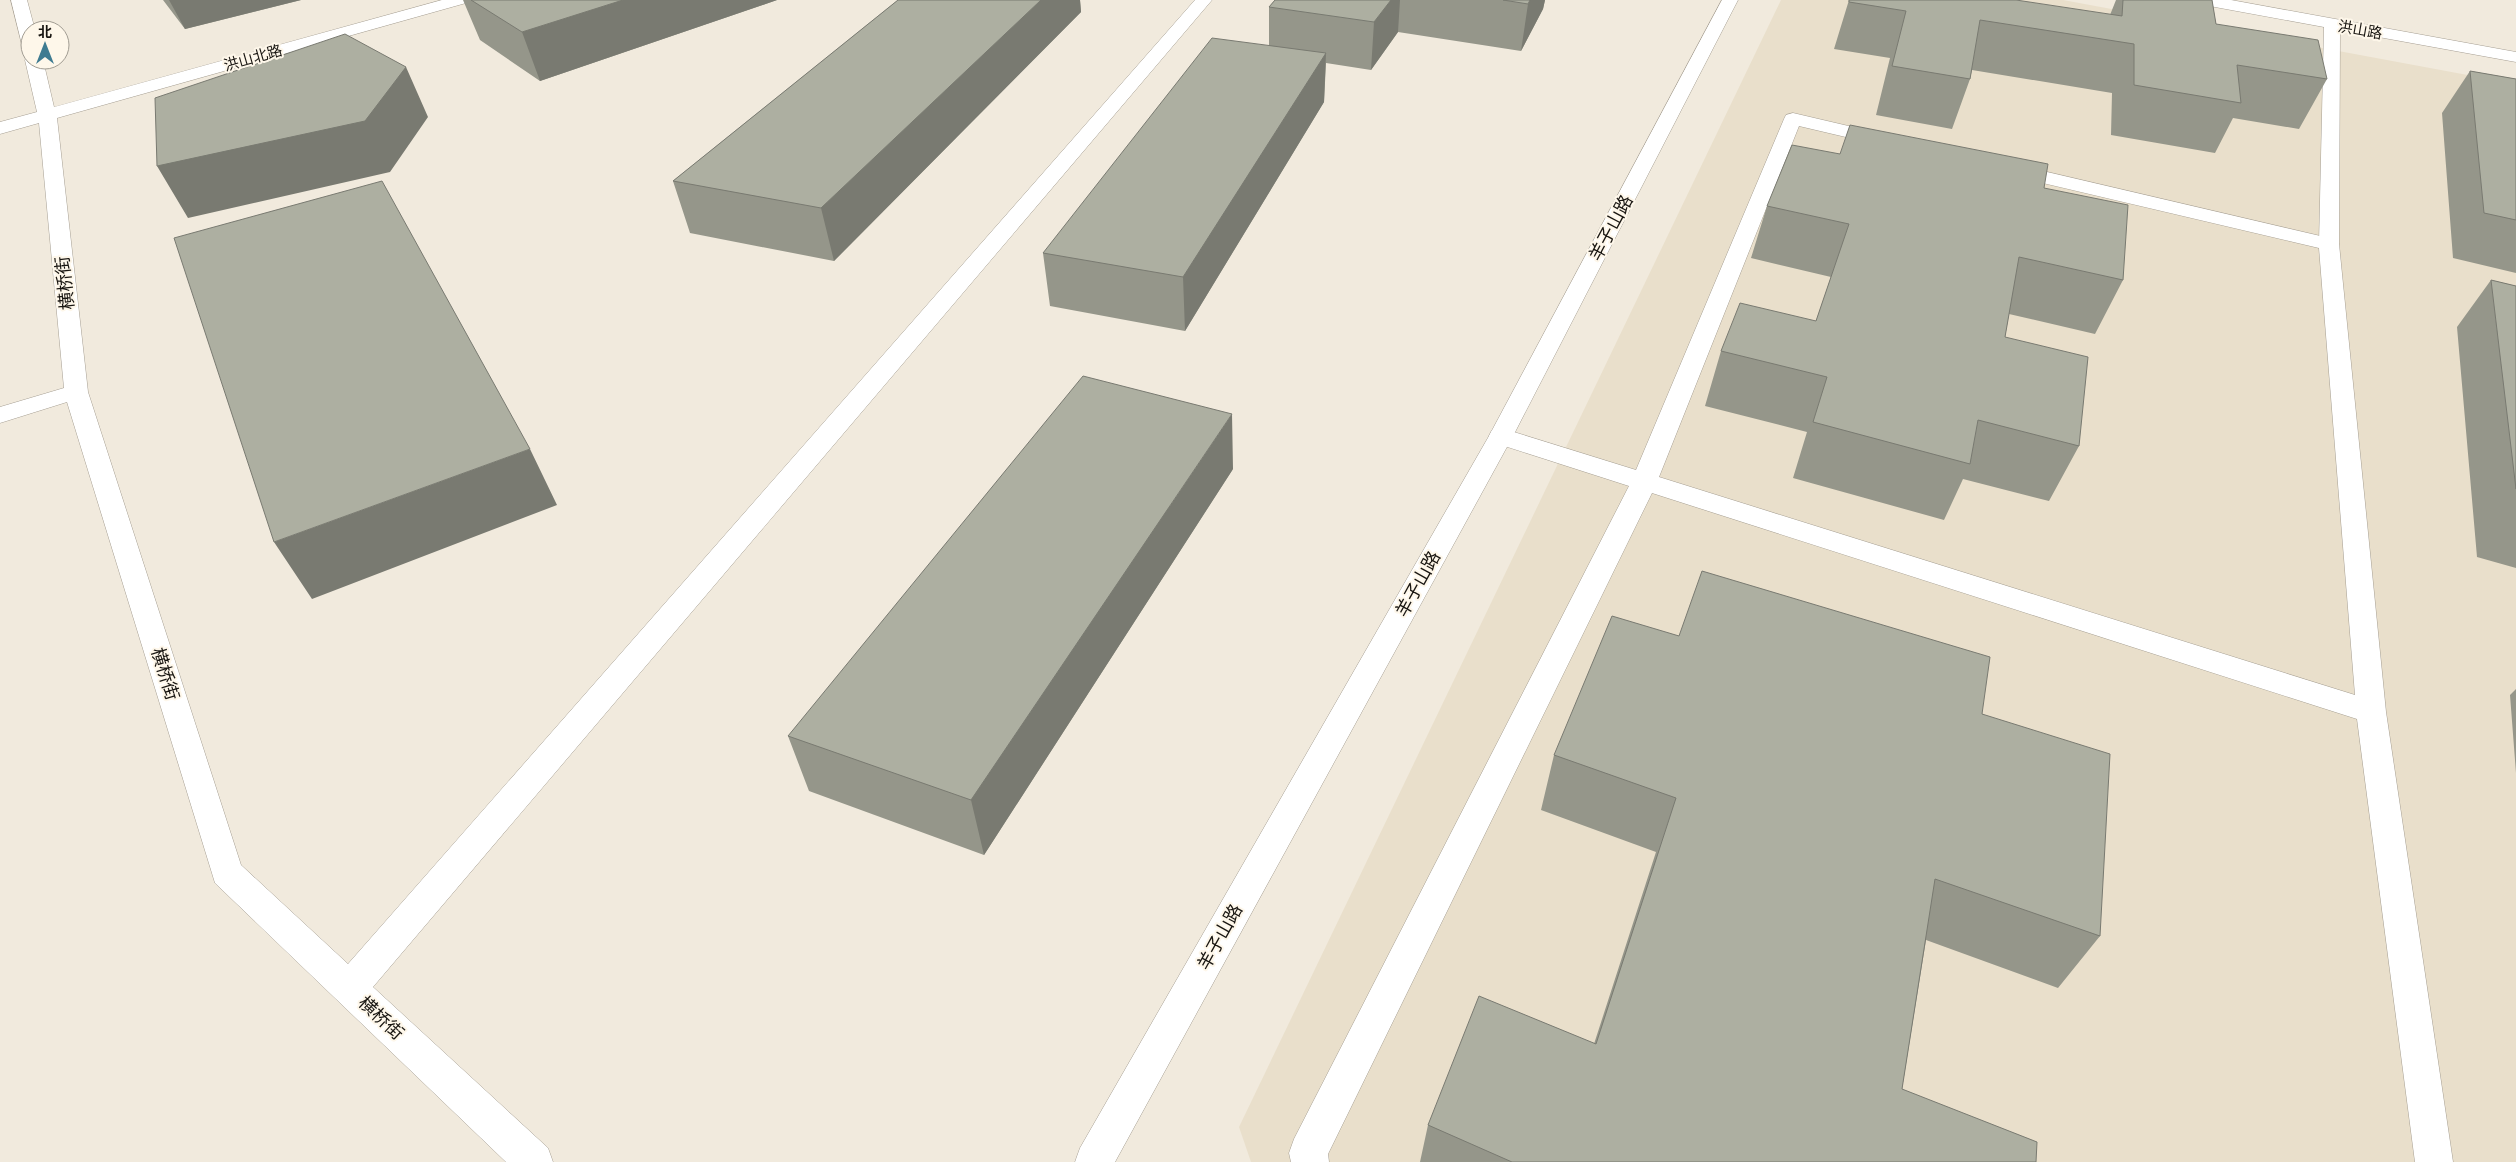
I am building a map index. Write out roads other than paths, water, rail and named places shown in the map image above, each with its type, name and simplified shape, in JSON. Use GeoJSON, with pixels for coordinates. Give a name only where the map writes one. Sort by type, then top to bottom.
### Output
{"type":"FeatureCollection","features":[{"type":"Feature","properties":{"kind":"street"},"geometry":{"type":"LineString","coordinates":[[19,0],[24,20]]}},
{"type":"Feature","properties":{"kind":"street","name":"洪山北路"},"geometry":{"type":"LineString","coordinates":[[0,128],[460,0]]}},
{"type":"Feature","properties":{"kind":"street"},"geometry":{"type":"LineString","coordinates":[[349,988],[1204,0]]}},
{"type":"Feature","properties":{"kind":"street","name":"羊子山路"},"geometry":{"type":"LineString","coordinates":[[1094,1162],[1501,436],[1730,0]]}},
{"type":"Feature","properties":{"kind":"street","name":"洪山路"},"geometry":{"type":"LineString","coordinates":[[2204,0],[2332,25],[2516,57]]}},
{"type":"Feature","properties":{"kind":"street"},"geometry":{"type":"LineString","coordinates":[[2332,25],[2329,244],[2371,712],[2434,1162]]}},
{"type":"Feature","properties":{"kind":"street","name":"横桥街"},"geometry":{"type":"LineString","coordinates":[[36,70],[47,115],[76,392],[228,873],[534,1162]]}},
{"type":"Feature","properties":{"kind":"street"},"geometry":{"type":"LineString","coordinates":[[1310,1162],[1308,1153],[1644,482],[1793,119],[1908,146]]}},
{"type":"Feature","properties":{"kind":"street"},"geometry":{"type":"LineString","coordinates":[[1984,163],[2329,244]]}},
{"type":"Feature","properties":{"kind":"street"},"geometry":{"type":"LineString","coordinates":[[0,414],[76,392]]}},
{"type":"Feature","properties":{"kind":"street"},"geometry":{"type":"LineString","coordinates":[[1501,436],[2371,712]]}}]}
